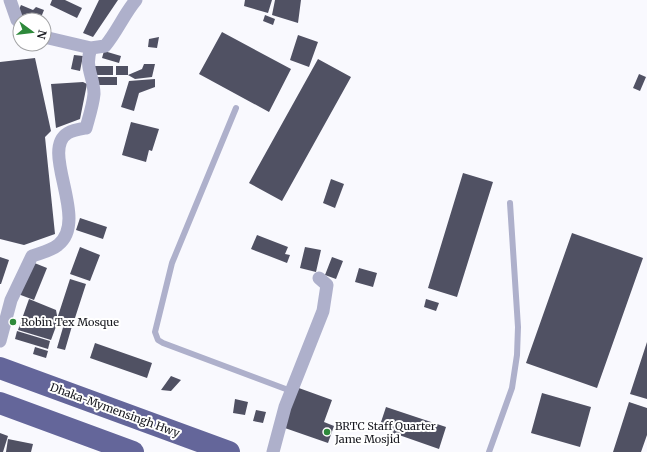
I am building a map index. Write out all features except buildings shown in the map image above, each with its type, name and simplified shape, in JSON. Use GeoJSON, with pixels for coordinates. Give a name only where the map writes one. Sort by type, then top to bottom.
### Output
{"type":"FeatureCollection","features":[{"type":"Feature","properties":{"kind":"highway","name":"Dhaka-Mymensingh Hwy"},"geometry":{"type":"LineString","coordinates":[[0,368],[230,452]]}},
{"type":"Feature","properties":{"kind":"highway"},"geometry":{"type":"LineString","coordinates":[[0,403],[134,452]]}},
{"type":"Feature","properties":{"kind":"street"},"geometry":{"type":"LineString","coordinates":[[10,0],[14,12]]}},
{"type":"Feature","properties":{"kind":"street"},"geometry":{"type":"LineString","coordinates":[[52,39],[91,48],[105,46],[111,39],[126,12],[136,0]]}},
{"type":"Feature","properties":{"kind":"street"},"geometry":{"type":"LineString","coordinates":[[0,341],[11,300],[32,256],[58,246],[64,238],[69,223],[66,193],[58,151],[63,138],[68,132],[86,128],[90,116],[94,93],[88,64],[91,48]]}},
{"type":"Feature","properties":{"kind":"street"},"geometry":{"type":"LineString","coordinates":[[273,452],[285,407],[323,311],[327,285],[319,278]]}},
{"type":"Feature","properties":{"kind":"lane"},"geometry":{"type":"LineString","coordinates":[[236,108],[172,263],[155,332],[158,340],[163,343],[291,392]]}},
{"type":"Feature","properties":{"kind":"lane"},"geometry":{"type":"LineString","coordinates":[[489,452],[512,388],[517,355],[518,327],[510,203]]}},
{"type":"Feature","properties":{"kind":"place","name":"Robin Tex Mosque"},"geometry":{"type":"Point","coordinates":[13,322]}},
{"type":"Feature","properties":{"kind":"place","name":"BRTC Staff Quarter Jame Mosjid"},"geometry":{"type":"Point","coordinates":[327,432]}}]}
